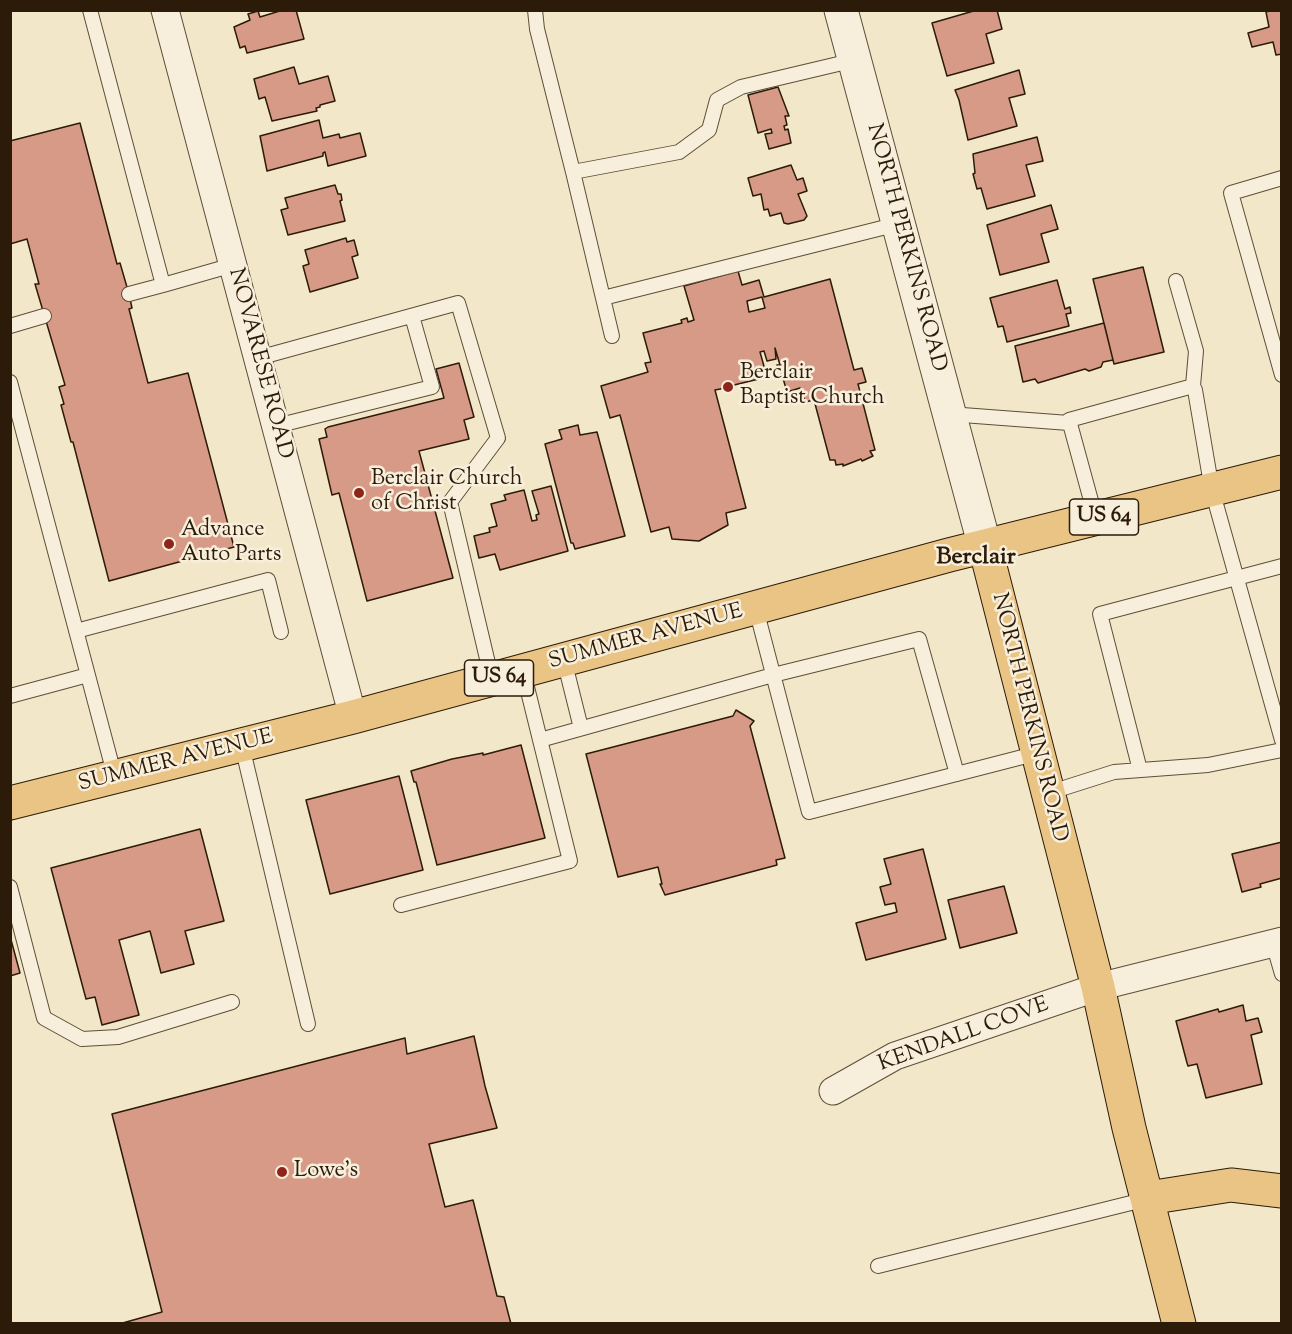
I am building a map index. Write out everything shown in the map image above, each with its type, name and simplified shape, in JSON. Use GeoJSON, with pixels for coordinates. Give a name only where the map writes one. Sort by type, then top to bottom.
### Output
{"type":"FeatureCollection","features":[{"type":"Feature","properties":{"kind":"main road","name":"SUMMER AVENUE"},"geometry":{"type":"LineString","coordinates":[[10,803],[242,746],[985,547],[1281,472]]}},
{"type":"Feature","properties":{"kind":"main road","name":"NORTH PERKINS ROAD"},"geometry":{"type":"LineString","coordinates":[[985,547],[1098,987],[1129,1128],[1179,1323]]}},
{"type":"Feature","properties":{"kind":"main road"},"geometry":{"type":"LineString","coordinates":[[1148,1198],[1231,1185],[1281,1191]]}},
{"type":"Feature","properties":{"kind":"street","name":"NOVARESE ROAD"},"geometry":{"type":"LineString","coordinates":[[165,10],[353,717]]}},
{"type":"Feature","properties":{"kind":"street","name":"NORTH PERKINS ROAD"},"geometry":{"type":"LineString","coordinates":[[841,10],[985,547]]}},
{"type":"Feature","properties":{"kind":"street","name":"KENDALL COVE"},"geometry":{"type":"LineString","coordinates":[[833,1091],[895,1056],[1098,987],[1277,942]]}},
{"type":"Feature","properties":{"kind":"lane"},"geometry":{"type":"LineString","coordinates":[[90,10],[163,285]]}},
{"type":"Feature","properties":{"kind":"lane"},"geometry":{"type":"LineString","coordinates":[[535,10],[537,29],[612,336]]}},
{"type":"Feature","properties":{"kind":"lane"},"geometry":{"type":"LineString","coordinates":[[573,172],[679,152],[709,130],[717,100],[741,87],[855,60]]}},
{"type":"Feature","properties":{"kind":"lane"},"geometry":{"type":"LineString","coordinates":[[1281,178],[1231,193],[1281,375]]}},
{"type":"Feature","properties":{"kind":"lane"},"geometry":{"type":"LineString","coordinates":[[603,298],[898,224]]}},
{"type":"Feature","properties":{"kind":"lane"},"geometry":{"type":"LineString","coordinates":[[129,294],[233,265]]}},
{"type":"Feature","properties":{"kind":"lane"},"geometry":{"type":"LineString","coordinates":[[1176,281],[1196,351],[1193,386],[1212,490],[1281,740]]}},
{"type":"Feature","properties":{"kind":"lane"},"geometry":{"type":"LineString","coordinates":[[258,358],[458,303],[498,438],[450,502],[492,680]]}},
{"type":"Feature","properties":{"kind":"lane"},"geometry":{"type":"LineString","coordinates":[[10,326],[44,316]]}},
{"type":"Feature","properties":{"kind":"lane"},"geometry":{"type":"LineString","coordinates":[[276,426],[432,387],[412,316]]}},
{"type":"Feature","properties":{"kind":"lane"},"geometry":{"type":"LineString","coordinates":[[10,382],[115,777]]}},
{"type":"Feature","properties":{"kind":"lane"},"geometry":{"type":"LineString","coordinates":[[1069,423],[1069,420],[1193,386]]}},
{"type":"Feature","properties":{"kind":"lane"},"geometry":{"type":"LineString","coordinates":[[949,414],[1069,423]]}},
{"type":"Feature","properties":{"kind":"lane"},"geometry":{"type":"LineString","coordinates":[[1069,423],[1096,519]]}},
{"type":"Feature","properties":{"kind":"lane"},"geometry":{"type":"LineString","coordinates":[[1140,770],[1100,614],[1281,566]]}},
{"type":"Feature","properties":{"kind":"lane"},"geometry":{"type":"LineString","coordinates":[[76,631],[268,580],[281,632]]}},
{"type":"Feature","properties":{"kind":"lane"},"geometry":{"type":"LineString","coordinates":[[756,609],[809,812],[1038,753]]}},
{"type":"Feature","properties":{"kind":"lane"},"geometry":{"type":"LineString","coordinates":[[540,740],[773,675],[919,639],[957,774]]}},
{"type":"Feature","properties":{"kind":"lane"},"geometry":{"type":"LineString","coordinates":[[564,660],[581,728]]}},
{"type":"Feature","properties":{"kind":"lane"},"geometry":{"type":"LineString","coordinates":[[401,905],[570,861],[523,671]]}},
{"type":"Feature","properties":{"kind":"lane"},"geometry":{"type":"LineString","coordinates":[[10,696],[88,675]]}},
{"type":"Feature","properties":{"kind":"lane"},"geometry":{"type":"LineString","coordinates":[[242,746],[308,1024]]}},
{"type":"Feature","properties":{"kind":"lane"},"geometry":{"type":"LineString","coordinates":[[1047,793],[1114,772],[1208,765],[1281,750]]}},
{"type":"Feature","properties":{"kind":"lane"},"geometry":{"type":"LineString","coordinates":[[10,887],[44,1018],[82,1039],[118,1037],[232,1002]]}},
{"type":"Feature","properties":{"kind":"lane"},"geometry":{"type":"LineString","coordinates":[[1277,942],[1281,974]]}},
{"type":"Feature","properties":{"kind":"lane"},"geometry":{"type":"LineString","coordinates":[[878,1266],[1148,1198]]}},
{"type":"Feature","properties":{"kind":"building"},"geometry":{"type":"Polygon","coordinates":[[[283,10],[296,10],[304,39],[247,53],[245,46],[240,48],[234,27],[250,20],[248,14],[258,11],[260,17],[283,10]]]}},
{"type":"Feature","properties":{"kind":"building"},"geometry":{"type":"Polygon","coordinates":[[[977,10],[997,10],[1002,29],[986,34],[994,63],[947,76],[932,23],[977,10]]]}},
{"type":"Feature","properties":{"kind":"building"},"geometry":{"type":"Polygon","coordinates":[[[1282,10],[1282,54],[1276,55],[1273,42],[1252,47],[1248,33],[1269,27],[1266,12],[1282,10]]]}},
{"type":"Feature","properties":{"kind":"building"},"geometry":{"type":"Polygon","coordinates":[[[294,67],[299,84],[328,76],[335,101],[320,105],[316,108],[317,111],[272,121],[265,97],[259,99],[254,79],[294,67]]]}},
{"type":"Feature","properties":{"kind":"building"},"geometry":{"type":"Polygon","coordinates":[[[1019,70],[1025,94],[1009,98],[1017,126],[968,140],[955,90],[1019,70]]]}},
{"type":"Feature","properties":{"kind":"building"},"geometry":{"type":"Polygon","coordinates":[[[778,87],[789,116],[785,116],[787,125],[784,126],[785,130],[788,129],[791,143],[769,149],[765,134],[772,133],[771,129],[758,133],[748,95],[778,87]]]}},
{"type":"Feature","properties":{"kind":"building"},"geometry":{"type":"Polygon","coordinates":[[[319,120],[323,138],[339,134],[340,138],[360,133],[366,156],[328,166],[325,152],[323,156],[267,171],[260,136],[319,120]]]}},
{"type":"Feature","properties":{"kind":"building"},"geometry":{"type":"Polygon","coordinates":[[[80,123],[117,264],[120,263],[129,294],[132,308],[129,309],[148,383],[188,373],[234,547],[109,581],[73,442],[71,442],[61,405],[64,404],[59,387],[65,385],[35,284],[39,284],[27,239],[10,244],[10,141],[80,123]]]}},
{"type":"Feature","properties":{"kind":"building"},"geometry":{"type":"Polygon","coordinates":[[[1037,137],[1043,161],[1026,165],[1035,196],[987,209],[981,188],[977,189],[973,174],[975,173],[973,154],[1037,137]]]}},
{"type":"Feature","properties":{"kind":"building"},"geometry":{"type":"Polygon","coordinates":[[[791,165],[797,180],[803,178],[807,191],[798,194],[807,216],[804,220],[788,224],[784,223],[781,213],[770,216],[768,209],[764,210],[761,194],[753,196],[748,178],[791,165]]]}},
{"type":"Feature","properties":{"kind":"building"},"geometry":{"type":"Polygon","coordinates":[[[335,185],[338,194],[341,194],[342,200],[340,201],[345,221],[288,235],[281,210],[288,208],[285,198],[335,185]]]}},
{"type":"Feature","properties":{"kind":"building"},"geometry":{"type":"Polygon","coordinates":[[[1051,205],[1058,229],[1041,234],[1049,262],[1000,275],[987,225],[1051,205]]]}},
{"type":"Feature","properties":{"kind":"building"},"geometry":{"type":"Polygon","coordinates":[[[346,238],[347,242],[354,240],[358,255],[352,257],[358,278],[310,292],[303,266],[309,264],[305,250],[346,238]]]}},
{"type":"Feature","properties":{"kind":"building"},"geometry":{"type":"Polygon","coordinates":[[[1143,267],[1164,352],[1114,364],[1093,279],[1143,267]]]}},
{"type":"Feature","properties":{"kind":"building"},"geometry":{"type":"Polygon","coordinates":[[[738,271],[742,285],[759,280],[764,297],[830,279],[854,370],[862,368],[866,382],[858,384],[875,450],[870,451],[873,456],[843,466],[843,464],[836,465],[835,460],[830,460],[814,400],[805,402],[804,398],[802,399],[800,388],[787,392],[780,368],[778,369],[777,365],[780,365],[775,348],[776,359],[767,361],[764,351],[760,352],[767,377],[715,390],[746,508],[726,513],[728,525],[699,541],[672,539],[669,527],[651,532],[620,415],[610,418],[601,386],[648,372],[645,363],[651,362],[643,333],[682,323],[681,320],[687,318],[688,322],[694,320],[684,286],[738,271]],[[762,297],[747,301],[749,312],[765,308],[762,297]]]}},
{"type":"Feature","properties":{"kind":"building"},"geometry":{"type":"Polygon","coordinates":[[[1057,280],[1065,309],[1070,307],[1071,313],[1066,314],[1069,326],[1007,342],[1003,326],[998,327],[990,298],[1057,280]]]}},
{"type":"Feature","properties":{"kind":"building"},"geometry":{"type":"Polygon","coordinates":[[[1104,323],[1113,360],[1103,362],[1101,367],[1089,371],[1085,369],[1038,383],[1035,379],[1023,382],[1015,346],[1104,323]]]}},
{"type":"Feature","properties":{"kind":"building"},"geometry":{"type":"Polygon","coordinates":[[[459,363],[474,417],[464,420],[469,439],[419,451],[453,578],[367,601],[339,493],[332,495],[319,439],[327,437],[325,429],[328,427],[444,398],[436,369],[459,363]]]}},
{"type":"Feature","properties":{"kind":"building"},"geometry":{"type":"Polygon","coordinates":[[[578,425],[580,435],[597,432],[625,536],[575,549],[571,543],[545,444],[562,439],[559,430],[578,425]]]}},
{"type":"Feature","properties":{"kind":"building"},"geometry":{"type":"Polygon","coordinates":[[[551,486],[568,551],[500,570],[495,554],[479,558],[474,536],[490,532],[489,528],[497,526],[491,504],[506,500],[504,495],[524,490],[532,521],[537,520],[536,515],[539,514],[532,491],[551,486]]]}},
{"type":"Feature","properties":{"kind":"building"},"geometry":{"type":"Polygon","coordinates":[[[736,710],[754,721],[750,726],[785,858],[776,860],[777,865],[665,895],[660,884],[662,884],[658,867],[618,877],[586,754],[733,716],[736,710]]]}},
{"type":"Feature","properties":{"kind":"building"},"geometry":{"type":"Polygon","coordinates":[[[521,745],[545,838],[437,865],[416,782],[414,782],[411,771],[452,759],[483,753],[483,755],[521,745]]]}},
{"type":"Feature","properties":{"kind":"building"},"geometry":{"type":"Polygon","coordinates":[[[399,776],[423,870],[330,894],[306,800],[399,776]]]}},
{"type":"Feature","properties":{"kind":"building"},"geometry":{"type":"Polygon","coordinates":[[[200,829],[224,921],[185,931],[194,964],[161,973],[150,931],[119,940],[139,1015],[102,1025],[95,997],[86,999],[51,868],[200,829]]]}},
{"type":"Feature","properties":{"kind":"building"},"geometry":{"type":"Polygon","coordinates":[[[1282,842],[1282,878],[1242,892],[1232,854],[1282,842]]]}},
{"type":"Feature","properties":{"kind":"building"},"geometry":{"type":"Polygon","coordinates":[[[923,849],[946,939],[866,960],[856,923],[897,912],[895,903],[885,905],[880,887],[891,884],[884,859],[923,849]]]}},
{"type":"Feature","properties":{"kind":"building"},"geometry":{"type":"Polygon","coordinates":[[[1004,886],[1017,933],[960,948],[948,900],[1004,886]]]}},
{"type":"Feature","properties":{"kind":"building"},"geometry":{"type":"Polygon","coordinates":[[[10,936],[20,973],[10,976],[10,936]]]}},
{"type":"Feature","properties":{"kind":"building"},"geometry":{"type":"Polygon","coordinates":[[[1243,1005],[1246,1021],[1258,1018],[1262,1032],[1251,1035],[1262,1084],[1206,1098],[1197,1064],[1188,1066],[1176,1021],[1218,1009],[1219,1012],[1243,1005]]]}},
{"type":"Feature","properties":{"kind":"building","name":"Lowe's"},"geometry":{"type":"Polygon","coordinates":[[[474,1036],[497,1128],[429,1144],[445,1207],[473,1200],[497,1296],[504,1297],[511,1324],[119,1324],[162,1312],[112,1114],[405,1038],[407,1054],[474,1036]]]}},
{"type":"Feature","properties":{"kind":"place","name":"Berclair Baptist Church"},"geometry":{"type":"Point","coordinates":[728,387]}},
{"type":"Feature","properties":{"kind":"place","name":"Berclair Church of Christ"},"geometry":{"type":"Point","coordinates":[359,493]}},
{"type":"Feature","properties":{"kind":"place","name":"Advance Auto Parts"},"geometry":{"type":"Point","coordinates":[169,544]}},
{"type":"Feature","properties":{"kind":"place","name":"Lowe's"},"geometry":{"type":"Point","coordinates":[282,1172]}},
{"type":"Feature","properties":{"kind":"district","name":"Berclair"},"geometry":{"type":"Point","coordinates":[976,559]}}]}
